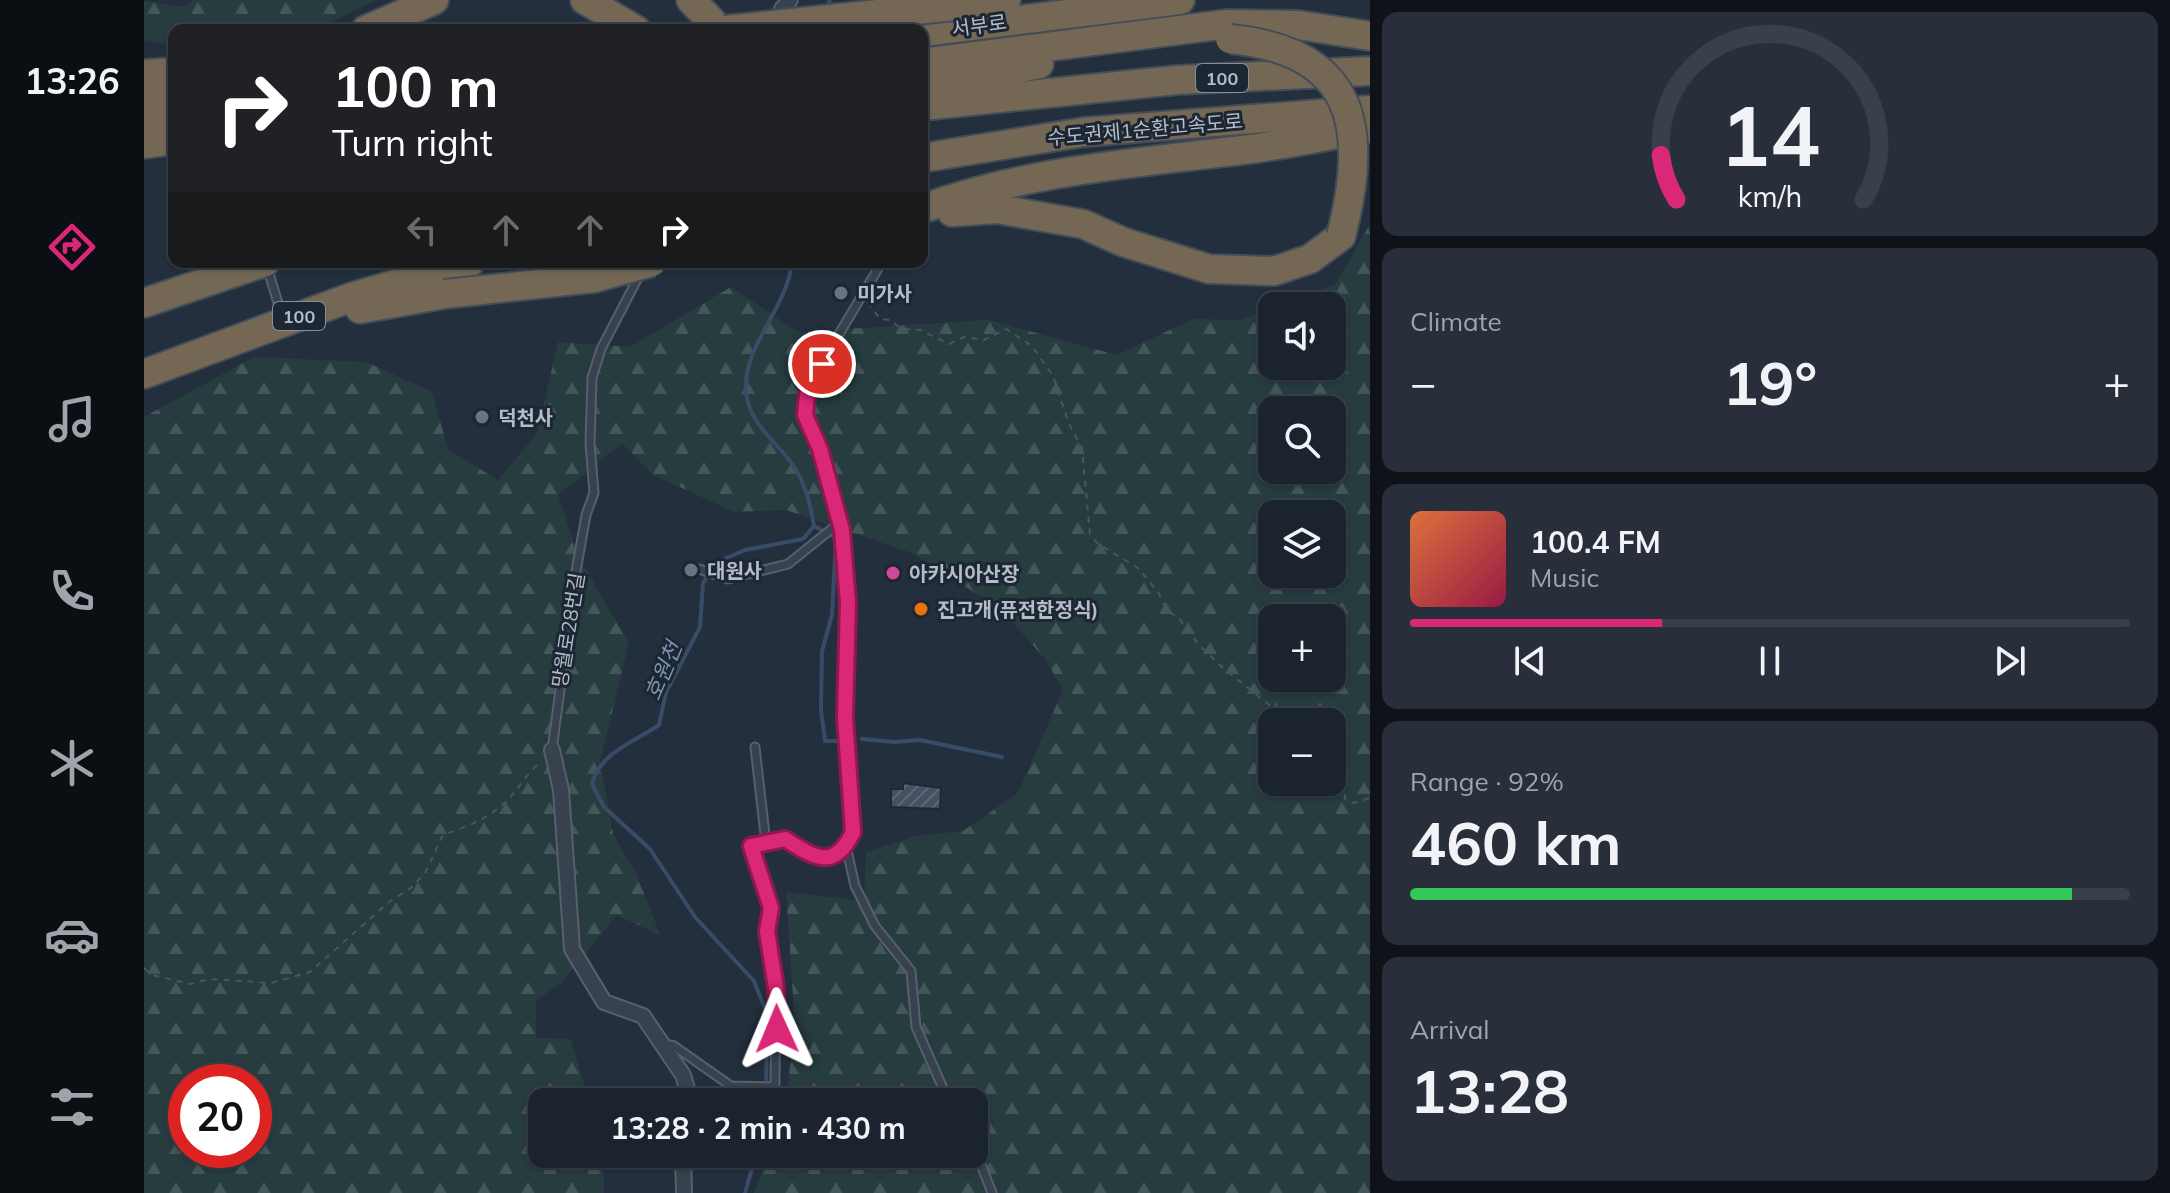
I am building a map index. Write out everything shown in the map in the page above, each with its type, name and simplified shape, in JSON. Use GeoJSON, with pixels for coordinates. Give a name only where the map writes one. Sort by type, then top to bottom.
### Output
{"type":"FeatureCollection","features":[{"type":"Feature","properties":{"kind":"highway"},"geometry":{"type":"LineString","coordinates":[[376,24],[416,0]]}},
{"type":"Feature","properties":{"kind":"highway"},"geometry":{"type":"LineString","coordinates":[[380,24],[434,0]]}},
{"type":"Feature","properties":{"kind":"highway"},"geometry":{"type":"LineString","coordinates":[[585,0],[625,23]]}},
{"type":"Feature","properties":{"kind":"highway"},"geometry":{"type":"LineString","coordinates":[[691,0],[716,24]]}},
{"type":"Feature","properties":{"kind":"highway","name":"서부로"},"geometry":{"type":"LineString","coordinates":[[928,30],[1006,0]]}},
{"type":"Feature","properties":{"kind":"highway","name":"서부로"},"geometry":{"type":"LineString","coordinates":[[826,24],[1180,0]]}},
{"type":"Feature","properties":{"kind":"highway"},"geometry":{"type":"LineString","coordinates":[[928,62],[1227,24],[1298,25],[1370,36]]}},
{"type":"Feature","properties":{"kind":"highway"},"geometry":{"type":"LineString","coordinates":[[928,93],[950,82],[1082,55],[1230,39],[1272,43],[1315,60],[1336,79],[1355,104],[1367,131],[1368,161],[1360,200],[1341,236],[1310,259],[1274,271],[1209,269],[1123,242],[1083,224],[997,209],[931,210]]}},
{"type":"Feature","properties":{"kind":"highway","name":"100"},"geometry":{"type":"LineString","coordinates":[[928,105],[1075,89],[1370,71]]}},
{"type":"Feature","properties":{"kind":"highway"},"geometry":{"type":"LineString","coordinates":[[144,74],[168,72]]}},
{"type":"Feature","properties":{"kind":"highway"},"geometry":{"type":"LineString","coordinates":[[144,99],[168,97]]}},
{"type":"Feature","properties":{"kind":"highway","name":"수도권제1순환고속도로"},"geometry":{"type":"LineString","coordinates":[[928,157],[1084,132],[1370,110]]}},
{"type":"Feature","properties":{"kind":"highway"},"geometry":{"type":"LineString","coordinates":[[144,123],[168,120]]}},
{"type":"Feature","properties":{"kind":"highway"},"geometry":{"type":"LineString","coordinates":[[931,210],[1100,166],[1254,149],[1370,128]]}},
{"type":"Feature","properties":{"kind":"highway"},"geometry":{"type":"LineString","coordinates":[[144,144],[168,141]]}},
{"type":"Feature","properties":{"kind":"highway"},"geometry":{"type":"LineString","coordinates":[[144,303],[247,268]]}},
{"type":"Feature","properties":{"kind":"highway","name":"100"},"geometry":{"type":"LineString","coordinates":[[144,374],[387,285],[449,268]]}},
{"type":"Feature","properties":{"kind":"highway"},"geometry":{"type":"LineString","coordinates":[[284,322],[445,294],[594,278],[630,268]]}},
{"type":"Feature","properties":{"kind":"street","name":"망월로28번길"},"geometry":{"type":"LineString","coordinates":[[552,750],[561,790],[572,949],[604,1002],[643,1016],[663,1044]]}},
{"type":"Feature","properties":{"kind":"street"},"geometry":{"type":"LineString","coordinates":[[663,1044],[683,1075],[687,1088]]}},
{"type":"Feature","properties":{"kind":"street"},"geometry":{"type":"LineString","coordinates":[[683,1168],[684,1193]]}},
{"type":"Feature","properties":{"kind":"lane"},"geometry":{"type":"LineString","coordinates":[[856,0],[879,21]]}},
{"type":"Feature","properties":{"kind":"lane"},"geometry":{"type":"LineString","coordinates":[[775,24],[786,5]]}},
{"type":"Feature","properties":{"kind":"lane"},"geometry":{"type":"LineString","coordinates":[[267,268],[284,322]]}},
{"type":"Feature","properties":{"kind":"lane","name":"망월로28번길"},"geometry":{"type":"LineString","coordinates":[[552,750],[575,577],[586,515],[594,493],[590,443],[592,378],[601,349],[635,287],[641,268]]}},
{"type":"Feature","properties":{"kind":"lane"},"geometry":{"type":"LineString","coordinates":[[663,1044],[674,1046],[719,1081],[750,1087],[771,1087],[775,1084],[776,988],[767,931],[771,908],[751,846],[785,839],[815,858],[834,857],[846,846],[853,832],[845,717],[848,603],[839,523],[820,449],[805,415],[808,386],[879,268]]}},
{"type":"Feature","properties":{"kind":"lane"},"geometry":{"type":"LineString","coordinates":[[699,569],[718,578],[737,577],[788,564],[839,523]]}},
{"type":"Feature","properties":{"kind":"lane"},"geometry":{"type":"LineString","coordinates":[[755,747],[766,843]]}},
{"type":"Feature","properties":{"kind":"lane"},"geometry":{"type":"LineString","coordinates":[[846,846],[855,886],[875,926],[911,971],[916,1027],[943,1088]]}},
{"type":"Feature","properties":{"kind":"lane"},"geometry":{"type":"LineString","coordinates":[[982,1168],[992,1193]]}},
{"type":"Feature","properties":{"kind":"path"},"geometry":{"type":"LineString","coordinates":[[863,297],[880,319],[890,320],[902,329],[920,330],[949,344],[964,337],[984,340],[1006,329],[1032,346],[1053,376],[1069,424],[1082,448],[1090,534],[1097,543],[1138,568],[1158,592],[1167,611],[1178,617],[1198,644],[1273,708]]}},
{"type":"Feature","properties":{"kind":"path"},"geometry":{"type":"LineString","coordinates":[[144,968],[152,975],[191,984],[209,979],[271,983],[310,972],[411,888],[425,873],[443,835],[471,825],[501,807],[523,777],[552,750]]}},
{"type":"Feature","properties":{"kind":"path"},"geometry":{"type":"LineString","coordinates":[[1345,796],[1353,803],[1370,798]]}},
{"type":"Feature","properties":{"kind":"green space"},"geometry":{"type":"Polygon","coordinates":[[[193,0],[376,0],[327,24],[168,24],[168,44],[144,40],[144,1],[185,7],[193,0]]]}},
{"type":"Feature","properties":{"kind":"green space"},"geometry":{"type":"Polygon","coordinates":[[[1370,224],[1370,1193],[754,1193],[764,1168],[988,1168],[988,1088],[788,1088],[794,1010],[786,892],[864,901],[866,852],[916,836],[963,831],[1018,793],[1063,690],[1046,660],[1002,610],[912,553],[786,510],[734,512],[652,474],[622,443],[558,495],[578,556],[629,643],[600,762],[613,834],[637,875],[660,935],[617,915],[560,984],[536,1000],[536,1038],[571,1039],[585,1088],[528,1088],[528,1168],[603,1168],[604,1193],[144,1193],[144,417],[254,357],[366,362],[432,392],[448,449],[498,480],[537,434],[558,342],[630,347],[731,287],[798,332],[988,320],[1117,355],[1193,319],[1240,320],[1258,313],[1258,380],[1346,380],[1346,292],[1315,292],[1336,284],[1370,224]]]}},
{"type":"Feature","properties":{"kind":"building"},"geometry":{"type":"Polygon","coordinates":[[[903,783],[941,788],[940,809],[891,807],[891,789],[903,789],[903,783]]]}},
{"type":"Feature","properties":{"kind":"waterway","name":"호원천"},"geometry":{"type":"LineString","coordinates":[[825,10],[830,0]]}},
{"type":"Feature","properties":{"kind":"waterway","name":"호원천"},"geometry":{"type":"LineString","coordinates":[[766,1088],[767,1014],[754,981],[695,917],[650,849],[604,807],[592,784],[596,773],[610,756],[659,725],[666,692],[700,627],[703,583],[717,562],[745,550],[803,539],[814,526],[808,496],[799,475],[759,424],[748,404],[746,392],[751,358],[782,296],[791,268]]}},
{"type":"Feature","properties":{"kind":"waterway"},"geometry":{"type":"LineString","coordinates":[[814,526],[836,538],[832,615],[822,651],[821,710],[825,741],[836,741]]}},
{"type":"Feature","properties":{"kind":"waterway"},"geometry":{"type":"LineString","coordinates":[[862,739],[894,742],[920,740],[1002,757]]}},
{"type":"Feature","properties":{"kind":"waterway","name":"호원천"},"geometry":{"type":"LineString","coordinates":[[745,1193],[752,1168]]}},
{"type":"Feature","properties":{"kind":"place","name":"미가사"},"geometry":{"type":"Point","coordinates":[841,293]}},
{"type":"Feature","properties":{"kind":"place","name":"덕천사"},"geometry":{"type":"Point","coordinates":[482,417]}},
{"type":"Feature","properties":{"kind":"place","name":"대원사"},"geometry":{"type":"Point","coordinates":[691,570]}},
{"type":"Feature","properties":{"kind":"place","name":"아카시아산장"},"geometry":{"type":"Point","coordinates":[893,573]}},
{"type":"Feature","properties":{"kind":"place","name":"진고개(퓨전한정식)"},"geometry":{"type":"Point","coordinates":[921,609]}},
{"type":"Feature","properties":{"kind":"route"},"geometry":{"type":"LineString","coordinates":[[777,1029],[776,988],[767,931],[771,908],[751,846],[785,839],[815,858],[834,857],[846,846],[853,832],[845,717],[848,603],[842,530],[820,449],[805,415],[808,386],[822,364]]}}]}
